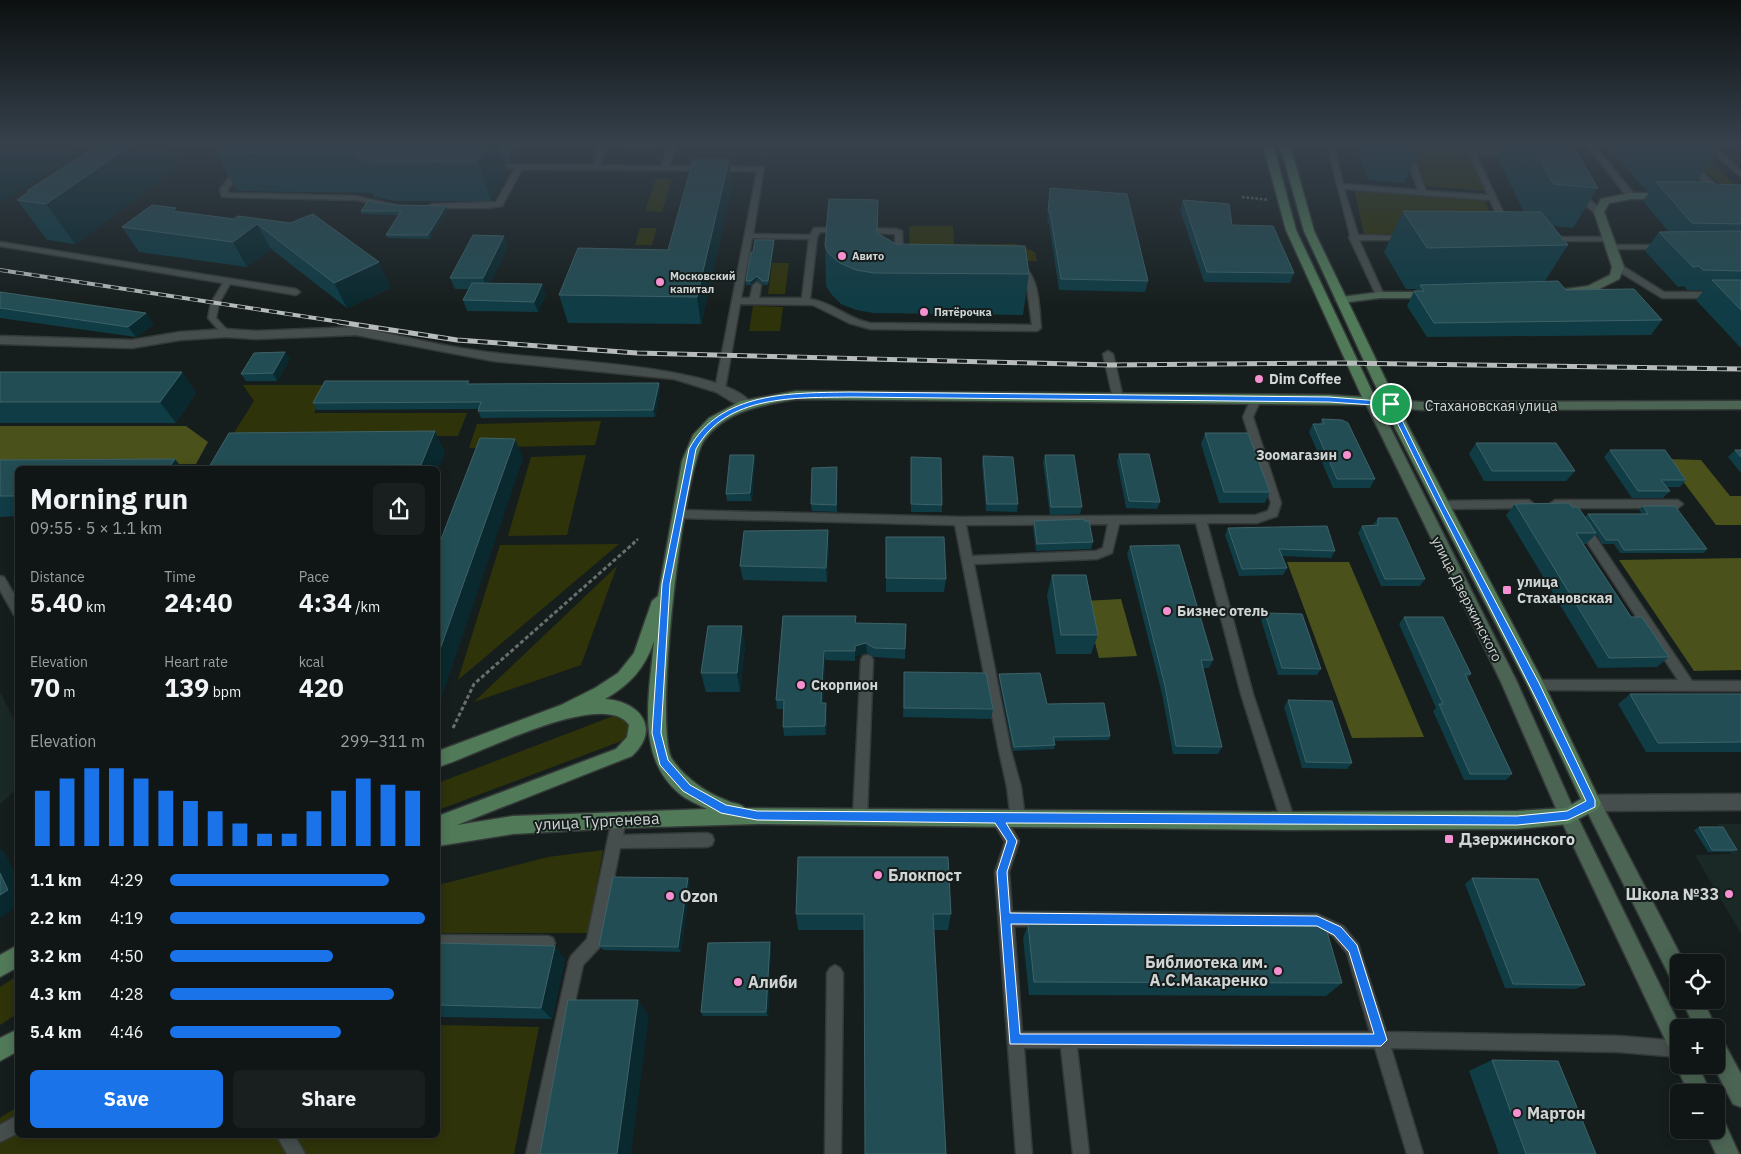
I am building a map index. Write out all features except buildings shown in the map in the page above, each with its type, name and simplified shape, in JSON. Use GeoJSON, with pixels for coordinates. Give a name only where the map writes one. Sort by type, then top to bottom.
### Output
{"type":"FeatureCollection","features":[{"type":"Feature","properties":{"kind":"main road","name":"улица Дзержинского"},"geometry":{"type":"LineString","coordinates":[[1283,199],[1291,230],[1371,402]]}},
{"type":"Feature","properties":{"kind":"main road","name":"улица Дзержинского"},"geometry":{"type":"LineString","coordinates":[[1300,199],[1309,231],[1391,404],[1440,505],[1536,685],[1592,803]]}},
{"type":"Feature","properties":{"kind":"main road","name":"Стахановская улица"},"geometry":{"type":"LineString","coordinates":[[757,816],[725,809],[686,788],[664,762],[656,733],[666,584],[678,514],[689,461],[698,438],[714,421],[746,404],[796,395],[1256,399],[1371,402]]}},
{"type":"Feature","properties":{"kind":"main road"},"geometry":{"type":"LineString","coordinates":[[440,757],[567,710],[601,693],[624,678],[634,668],[641,656],[666,584]]}},
{"type":"Feature","properties":{"kind":"main road"},"geometry":{"type":"LineString","coordinates":[[440,823],[622,754],[632,747],[636,739],[638,724],[635,717],[622,708],[614,706],[567,710]]}},
{"type":"Feature","properties":{"kind":"main road"},"geometry":{"type":"LineString","coordinates":[[757,816],[1288,821],[1517,820],[1568,816],[1592,803]]}},
{"type":"Feature","properties":{"kind":"main road","name":"улица Тургенева"},"geometry":{"type":"LineString","coordinates":[[440,837],[513,825],[619,819],[757,816]]}},
{"type":"Feature","properties":{"kind":"main road"},"geometry":{"type":"LineString","coordinates":[[0,967],[15,957]]}},
{"type":"Feature","properties":{"kind":"main road"},"geometry":{"type":"LineString","coordinates":[[0,1050],[15,1041]]}},
{"type":"Feature","properties":{"kind":"street"},"geometry":{"type":"LineString","coordinates":[[1549,292],[1598,287],[1615,277],[1618,267],[1608,243],[1599,212],[1605,201],[1616,199]]}},
{"type":"Feature","properties":{"kind":"street"},"geometry":{"type":"LineString","coordinates":[[1341,300],[1380,296],[1440,295]]}},
{"type":"Feature","properties":{"kind":"street"},"geometry":{"type":"LineString","coordinates":[[0,340],[132,344],[180,336],[226,333],[256,335],[356,331],[494,357],[675,375],[720,389],[746,404]]}},
{"type":"Feature","properties":{"kind":"street","name":"Стахановская улица"},"geometry":{"type":"LineString","coordinates":[[1371,402],[1422,406],[1741,405]]}},
{"type":"Feature","properties":{"kind":"street","name":"улица Дзержинского"},"geometry":{"type":"LineString","coordinates":[[1371,402],[1457,580],[1509,682],[1568,816],[1670,1029]]}},
{"type":"Feature","properties":{"kind":"street"},"geometry":{"type":"LineString","coordinates":[[1592,803],[1741,802]]}},
{"type":"Feature","properties":{"kind":"street","name":"улица Дзержинского"},"geometry":{"type":"LineString","coordinates":[[1592,803],[1670,956]]}},
{"type":"Feature","properties":{"kind":"street"},"geometry":{"type":"LineString","coordinates":[[1725,1065],[1741,1096]]}},
{"type":"Feature","properties":{"kind":"street"},"geometry":{"type":"LineString","coordinates":[[1721,1139],[1728,1154]]}},
{"type":"Feature","properties":{"kind":"lane"},"geometry":{"type":"LineString","coordinates":[[360,199],[396,206]]}},
{"type":"Feature","properties":{"kind":"lane"},"geometry":{"type":"LineString","coordinates":[[423,206],[487,206],[499,204],[502,199]]}},
{"type":"Feature","properties":{"kind":"lane"},"geometry":{"type":"LineString","coordinates":[[720,389],[756,199]]}},
{"type":"Feature","properties":{"kind":"lane"},"geometry":{"type":"LineString","coordinates":[[1343,199],[1353,237],[1366,271],[1380,296]]}},
{"type":"Feature","properties":{"kind":"lane"},"geometry":{"type":"LineString","coordinates":[[1492,199],[1507,230]]}},
{"type":"Feature","properties":{"kind":"lane"},"geometry":{"type":"LineString","coordinates":[[1583,199],[1599,212]]}},
{"type":"Feature","properties":{"kind":"lane"},"geometry":{"type":"LineString","coordinates":[[806,301],[813,237],[817,230],[896,231],[900,236],[900,259],[912,265]]}},
{"type":"Feature","properties":{"kind":"lane"},"geometry":{"type":"LineString","coordinates":[[749,236],[813,237]]}},
{"type":"Feature","properties":{"kind":"lane"},"geometry":{"type":"LineString","coordinates":[[1353,237],[1412,238]]}},
{"type":"Feature","properties":{"kind":"lane"},"geometry":{"type":"LineString","coordinates":[[1540,238],[1674,247]]}},
{"type":"Feature","properties":{"kind":"lane"},"geometry":{"type":"LineString","coordinates":[[0,244],[296,292]]}},
{"type":"Feature","properties":{"kind":"lane"},"geometry":{"type":"LineString","coordinates":[[737,300],[818,302],[849,321],[863,325],[1037,328],[1030,279],[1023,269],[1012,266]]}},
{"type":"Feature","properties":{"kind":"lane"},"geometry":{"type":"LineString","coordinates":[[1618,267],[1662,295],[1741,295]]}},
{"type":"Feature","properties":{"kind":"lane"},"geometry":{"type":"LineString","coordinates":[[226,333],[212,318],[215,303],[228,281]]}},
{"type":"Feature","properties":{"kind":"lane"},"geometry":{"type":"LineString","coordinates":[[754,301],[757,285]]}},
{"type":"Feature","properties":{"kind":"lane"},"geometry":{"type":"LineString","coordinates":[[1108,354],[1118,398]]}},
{"type":"Feature","properties":{"kind":"lane"},"geometry":{"type":"LineString","coordinates":[[678,514],[960,522],[1257,519],[1272,513],[1276,503],[1248,416],[1256,399]]}},
{"type":"Feature","properties":{"kind":"lane"},"geometry":{"type":"LineString","coordinates":[[1440,505],[1543,504],[1573,513],[1678,504]]}},
{"type":"Feature","properties":{"kind":"lane"},"geometry":{"type":"LineString","coordinates":[[1573,513],[1688,685]]}},
{"type":"Feature","properties":{"kind":"lane"},"geometry":{"type":"LineString","coordinates":[[1200,519],[1247,694],[1288,821]]}},
{"type":"Feature","properties":{"kind":"lane"},"geometry":{"type":"LineString","coordinates":[[968,560],[1097,555],[1108,550],[1114,520]]}},
{"type":"Feature","properties":{"kind":"lane"},"geometry":{"type":"LineString","coordinates":[[960,522],[1005,752],[1014,787],[1018,819]]}},
{"type":"Feature","properties":{"kind":"lane"},"geometry":{"type":"LineString","coordinates":[[0,580],[15,607]]}},
{"type":"Feature","properties":{"kind":"lane"},"geometry":{"type":"LineString","coordinates":[[860,817],[867,660]]}},
{"type":"Feature","properties":{"kind":"lane"},"geometry":{"type":"LineString","coordinates":[[1536,685],[1741,686]]}},
{"type":"Feature","properties":{"kind":"lane"},"geometry":{"type":"LineString","coordinates":[[998,818],[1012,841],[1002,872],[1024,1154]]}},
{"type":"Feature","properties":{"kind":"lane"},"geometry":{"type":"LineString","coordinates":[[534,1154],[576,961],[594,943],[619,819]]}},
{"type":"Feature","properties":{"kind":"lane"},"geometry":{"type":"LineString","coordinates":[[615,842],[707,840]]}},
{"type":"Feature","properties":{"kind":"lane"},"geometry":{"type":"LineString","coordinates":[[1006,919],[1317,921],[1338,931],[1353,949],[1415,1154]]}},
{"type":"Feature","properties":{"kind":"lane"},"geometry":{"type":"LineString","coordinates":[[440,942],[548,943]]}},
{"type":"Feature","properties":{"kind":"lane"},"geometry":{"type":"LineString","coordinates":[[833,1154],[835,973]]}},
{"type":"Feature","properties":{"kind":"lane"},"geometry":{"type":"LineString","coordinates":[[1014,1040],[1381,1040],[1619,1044],[1670,1047]]}},
{"type":"Feature","properties":{"kind":"lane"},"geometry":{"type":"LineString","coordinates":[[1068,1040],[1081,1154]]}},
{"type":"Feature","properties":{"kind":"lane"},"geometry":{"type":"LineString","coordinates":[[0,1134],[15,1125]]}},
{"type":"Feature","properties":{"kind":"lane"},"geometry":{"type":"LineString","coordinates":[[286,1138],[296,1154]]}},
{"type":"Feature","properties":{"kind":"path"},"geometry":{"type":"LineString","coordinates":[[1257,199],[1274,201]]}},
{"type":"Feature","properties":{"kind":"path"},"geometry":{"type":"LineString","coordinates":[[453,728],[474,684],[638,539]]}},
{"type":"Feature","properties":{"kind":"shaded area"},"geometry":{"type":"Polygon","coordinates":[[[0,692],[15,721],[15,791],[0,804],[0,692]]]}},
{"type":"Feature","properties":{"kind":"shaded area","name":"Школа №33"},"geometry":{"type":"Polygon","coordinates":[[[1717,824],[1741,824],[1741,934],[1695,855],[1730,854],[1731,847],[1717,824]]]}},
{"type":"Feature","properties":{"kind":"green space"},"geometry":{"type":"Polygon","coordinates":[[[649,199],[666,199],[662,212],[645,211],[649,199]]]}},
{"type":"Feature","properties":{"kind":"green space"},"geometry":{"type":"Polygon","coordinates":[[[1356,199],[1459,199],[1485,201],[1499,233],[1364,234],[1356,199]]]}},
{"type":"Feature","properties":{"kind":"green space"},"geometry":{"type":"Polygon","coordinates":[[[909,226],[953,226],[954,244],[1016,244],[1035,252],[1037,261],[910,260],[909,226]]]}},
{"type":"Feature","properties":{"kind":"green space"},"geometry":{"type":"Polygon","coordinates":[[[640,228],[657,228],[652,245],[635,245],[640,228]]]}},
{"type":"Feature","properties":{"kind":"green space"},"geometry":{"type":"Polygon","coordinates":[[[772,263],[789,263],[785,294],[768,294],[772,263]]]}},
{"type":"Feature","properties":{"kind":"green space"},"geometry":{"type":"Polygon","coordinates":[[[753,306],[783,307],[780,331],[749,331],[753,306]]]}},
{"type":"Feature","properties":{"kind":"green space"},"geometry":{"type":"Polygon","coordinates":[[[243,385],[329,385],[314,413],[467,413],[458,436],[232,436],[254,401],[243,385]]]}},
{"type":"Feature","properties":{"kind":"green space"},"geometry":{"type":"Polygon","coordinates":[[[601,421],[595,445],[469,448],[477,424],[601,421]]]}},
{"type":"Feature","properties":{"kind":"green space"},"geometry":{"type":"Polygon","coordinates":[[[0,426],[186,426],[208,442],[196,464],[0,466],[0,426]]]}},
{"type":"Feature","properties":{"kind":"green space"},"geometry":{"type":"Polygon","coordinates":[[[586,455],[567,535],[508,536],[531,457],[586,455]]]}},
{"type":"Feature","properties":{"kind":"green space"},"geometry":{"type":"Polygon","coordinates":[[[1666,459],[1701,460],[1730,496],[1741,496],[1741,525],[1716,525],[1666,459]]]}},
{"type":"Feature","properties":{"kind":"green space"},"geometry":{"type":"Polygon","coordinates":[[[619,544],[458,680],[500,545],[619,544]]]}},
{"type":"Feature","properties":{"kind":"green space"},"geometry":{"type":"Polygon","coordinates":[[[1741,558],[1741,670],[1694,671],[1619,560],[1741,558]]]}},
{"type":"Feature","properties":{"kind":"green space"},"geometry":{"type":"Polygon","coordinates":[[[1287,562],[1349,562],[1424,737],[1352,738],[1287,562]]]}},
{"type":"Feature","properties":{"kind":"green space"},"geometry":{"type":"Polygon","coordinates":[[[617,566],[581,665],[474,702],[617,566]]]}},
{"type":"Feature","properties":{"kind":"green space"},"geometry":{"type":"Polygon","coordinates":[[[1121,599],[1137,656],[1099,658],[1084,601],[1121,599]]]}},
{"type":"Feature","properties":{"kind":"green space"},"geometry":{"type":"Polygon","coordinates":[[[616,715],[631,723],[629,734],[619,742],[440,809],[440,782],[616,715]]]}},
{"type":"Feature","properties":{"kind":"green space"},"geometry":{"type":"Polygon","coordinates":[[[603,850],[588,933],[440,933],[440,884],[548,857],[603,850]]]}},
{"type":"Feature","properties":{"kind":"green space"},"geometry":{"type":"Polygon","coordinates":[[[15,977],[15,1015],[0,1025],[0,987],[15,977]]]}},
{"type":"Feature","properties":{"kind":"green space"},"geometry":{"type":"Polygon","coordinates":[[[440,1025],[539,1027],[514,1154],[0,1154],[0,1118],[15,1108],[15,1138],[440,1138],[440,1025]]]}},
{"type":"Feature","properties":{"kind":"railway"},"geometry":{"type":"LineString","coordinates":[[0,270],[347,323]]}},
{"type":"Feature","properties":{"kind":"railway"},"geometry":{"type":"LineString","coordinates":[[339,322],[457,340],[637,353],[1110,365],[1342,363],[1741,369]]}},
{"type":"Feature","properties":{"kind":"place","name":"Авито"},"geometry":{"type":"Point","coordinates":[842,256]}},
{"type":"Feature","properties":{"kind":"place","name":"Московский капитал"},"geometry":{"type":"Point","coordinates":[660,282]}},
{"type":"Feature","properties":{"kind":"place","name":"Пятёрочка"},"geometry":{"type":"Point","coordinates":[924,312]}},
{"type":"Feature","properties":{"kind":"place","name":"Dim Coffee"},"geometry":{"type":"Point","coordinates":[1259,379]}},
{"type":"Feature","properties":{"kind":"place","name":"Зоомагазин"},"geometry":{"type":"Point","coordinates":[1347,455]}},
{"type":"Feature","properties":{"kind":"place","name":"улица Стахановская"},"geometry":{"type":"Point","coordinates":[1507,590]}},
{"type":"Feature","properties":{"kind":"place","name":"Бизнес отель"},"geometry":{"type":"Point","coordinates":[1167,611]}},
{"type":"Feature","properties":{"kind":"place","name":"Скорпион"},"geometry":{"type":"Point","coordinates":[801,685]}},
{"type":"Feature","properties":{"kind":"place","name":"Дзержинского"},"geometry":{"type":"Point","coordinates":[1449,839]}},
{"type":"Feature","properties":{"kind":"place","name":"Блокпост"},"geometry":{"type":"Point","coordinates":[878,875]}},
{"type":"Feature","properties":{"kind":"place","name":"Школа №33"},"geometry":{"type":"Point","coordinates":[1729,894]}},
{"type":"Feature","properties":{"kind":"place","name":"Ozon"},"geometry":{"type":"Point","coordinates":[670,896]}},
{"type":"Feature","properties":{"kind":"place","name":"Библиотека им. А.С.Макаренко"},"geometry":{"type":"Point","coordinates":[1278,971]}},
{"type":"Feature","properties":{"kind":"place","name":"Алиби"},"geometry":{"type":"Point","coordinates":[738,982]}},
{"type":"Feature","properties":{"kind":"place","name":"Мартон"},"geometry":{"type":"Point","coordinates":[1517,1113]}},
{"type":"Feature","properties":{"kind":"route"},"geometry":{"type":"LineString","coordinates":[[1391,404],[1329,399],[850,394],[796,395],[746,404],[731,411],[714,421],[698,438],[692,449],[678,514],[666,584],[656,733],[664,762],[686,788],[702,798],[725,809],[757,816],[998,818],[1012,841],[1002,872],[1006,919],[1317,921],[1338,931],[1353,949],[1381,1040],[1014,1040],[1002,872],[1012,841],[998,818],[1288,821],[1517,820],[1568,816],[1592,803],[1536,685],[1440,505],[1391,404]]}}]}
